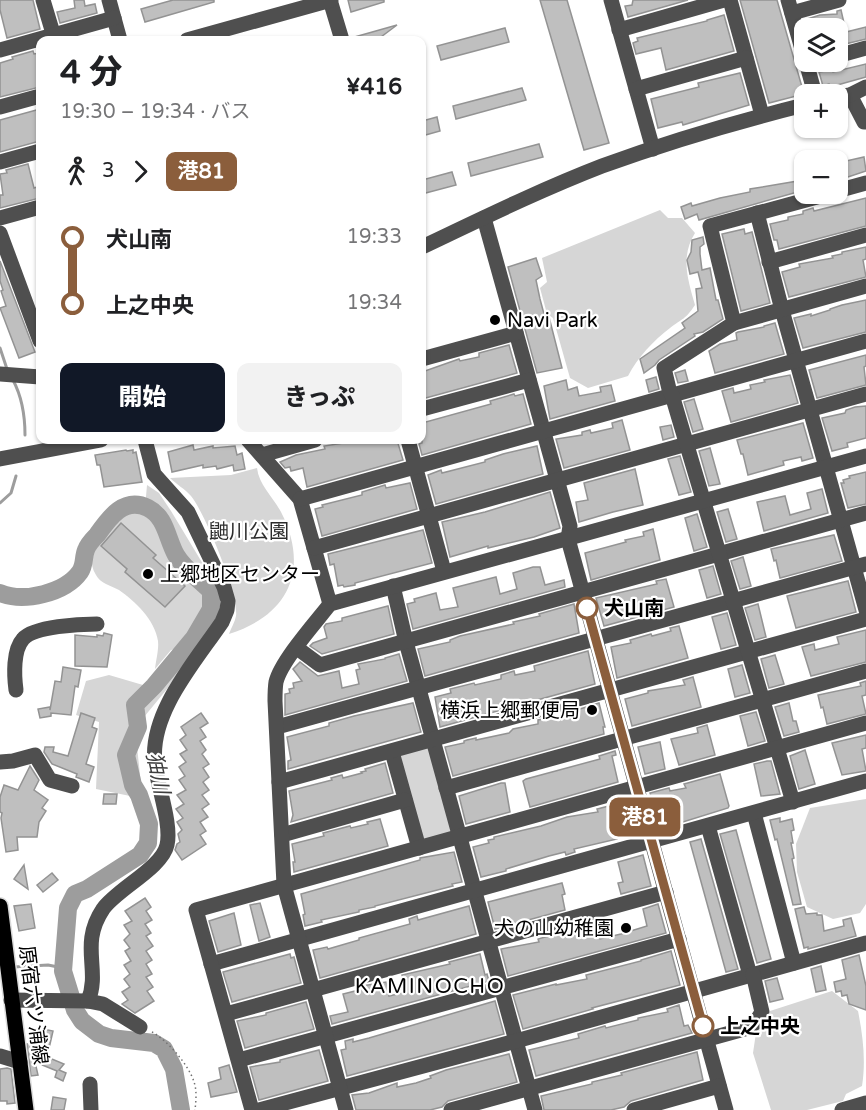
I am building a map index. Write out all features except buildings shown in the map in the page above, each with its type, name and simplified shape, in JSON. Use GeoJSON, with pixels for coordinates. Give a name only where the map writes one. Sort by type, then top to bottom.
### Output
{"type":"FeatureCollection","features":[{"type":"Feature","properties":{"kind":"main road","name":"原宿六ツ浦線"},"geometry":{"type":"LineString","coordinates":[[0,906],[26,1110]]}},
{"type":"Feature","properties":{"kind":"street"},"geometry":{"type":"LineString","coordinates":[[43,0],[53,36]]}},
{"type":"Feature","properties":{"kind":"street"},"geometry":{"type":"LineString","coordinates":[[109,0],[119,36]]}},
{"type":"Feature","properties":{"kind":"street"},"geometry":{"type":"LineString","coordinates":[[201,36],[330,0],[341,36]]}},
{"type":"Feature","properties":{"kind":"street"},"geometry":{"type":"LineString","coordinates":[[611,0],[653,149]]}},
{"type":"Feature","properties":{"kind":"street"},"geometry":{"type":"LineString","coordinates":[[620,30],[724,0]]}},
{"type":"Feature","properties":{"kind":"street"},"geometry":{"type":"LineString","coordinates":[[730,0],[762,115]]}},
{"type":"Feature","properties":{"kind":"street"},"geometry":{"type":"LineString","coordinates":[[790,6],[839,0]]}},
{"type":"Feature","properties":{"kind":"street"},"geometry":{"type":"LineString","coordinates":[[60,36],[114,18]]}},
{"type":"Feature","properties":{"kind":"street"},"geometry":{"type":"LineString","coordinates":[[1,45],[36,40]]}},
{"type":"Feature","properties":{"kind":"street"},"geometry":{"type":"LineString","coordinates":[[848,53],[866,48]]}},
{"type":"Feature","properties":{"kind":"street"},"geometry":{"type":"LineString","coordinates":[[636,88],[746,58]]}},
{"type":"Feature","properties":{"kind":"street"},"geometry":{"type":"LineString","coordinates":[[848,94],[866,87]]}},
{"type":"Feature","properties":{"kind":"street"},"geometry":{"type":"LineString","coordinates":[[0,107],[36,97]]}},
{"type":"Feature","properties":{"kind":"street"},"geometry":{"type":"LineString","coordinates":[[848,102],[866,122]]}},
{"type":"Feature","properties":{"kind":"street"},"geometry":{"type":"LineString","coordinates":[[426,245],[574,178],[653,149],[794,107]]}},
{"type":"Feature","properties":{"kind":"street"},"geometry":{"type":"LineString","coordinates":[[0,162],[36,152]]}},
{"type":"Feature","properties":{"kind":"street"},"geometry":{"type":"LineString","coordinates":[[848,188],[866,183]]}},
{"type":"Feature","properties":{"kind":"street"},"geometry":{"type":"LineString","coordinates":[[734,323],[710,226],[794,203]]}},
{"type":"Feature","properties":{"kind":"street"},"geometry":{"type":"LineString","coordinates":[[0,218],[36,208]]}},
{"type":"Feature","properties":{"kind":"street"},"geometry":{"type":"LineString","coordinates":[[757,213],[826,467],[842,519],[861,565],[866,610]]}},
{"type":"Feature","properties":{"kind":"street"},"geometry":{"type":"LineString","coordinates":[[484,218],[570,526],[568,539],[595,639],[726,1110]]}},
{"type":"Feature","properties":{"kind":"street"},"geometry":{"type":"LineString","coordinates":[[0,233],[36,330]]}},
{"type":"Feature","properties":{"kind":"street"},"geometry":{"type":"LineString","coordinates":[[770,262],[866,235]]}},
{"type":"Feature","properties":{"kind":"street"},"geometry":{"type":"LineString","coordinates":[[793,802],[664,369],[734,323],[866,286]]}},
{"type":"Feature","properties":{"kind":"street"},"geometry":{"type":"LineString","coordinates":[[426,358],[516,333]]}},
{"type":"Feature","properties":{"kind":"street"},"geometry":{"type":"LineString","coordinates":[[300,499],[866,341]]}},
{"type":"Feature","properties":{"kind":"street"},"geometry":{"type":"LineString","coordinates":[[0,374],[36,377]]}},
{"type":"Feature","properties":{"kind":"street"},"geometry":{"type":"LineString","coordinates":[[426,408],[529,380]]}},
{"type":"Feature","properties":{"kind":"street"},"geometry":{"type":"LineString","coordinates":[[314,548],[866,394]]}},
{"type":"Feature","properties":{"kind":"street"},"geometry":{"type":"LineString","coordinates":[[0,459],[80,444]]}},
{"type":"Feature","properties":{"kind":"street"},"geometry":{"type":"LineString","coordinates":[[88,1001],[92,992],[90,946],[94,926],[105,906],[151,867],[162,856],[167,846],[168,832],[155,762],[154,744],[163,712],[222,622],[227,610],[227,593],[188,512],[154,474],[146,444]]}},
{"type":"Feature","properties":{"kind":"street"},"geometry":{"type":"LineString","coordinates":[[252,444],[300,499],[330,604]]}},
{"type":"Feature","properties":{"kind":"street"},"geometry":{"type":"LineString","coordinates":[[262,455],[301,444]]}},
{"type":"Feature","properties":{"kind":"street"},"geometry":{"type":"LineString","coordinates":[[409,444],[444,572]]}},
{"type":"Feature","properties":{"kind":"street"},"geometry":{"type":"LineString","coordinates":[[346,1110],[284,885],[275,701],[276,681],[330,604],[866,456]]}},
{"type":"Feature","properties":{"kind":"street"},"geometry":{"type":"LineString","coordinates":[[297,648],[320,665],[866,513]]}},
{"type":"Feature","properties":{"kind":"street"},"geometry":{"type":"LineString","coordinates":[[277,727],[861,565]]}},
{"type":"Feature","properties":{"kind":"street"},"geometry":{"type":"LineString","coordinates":[[393,586],[405,642],[535,1110]]}},
{"type":"Feature","properties":{"kind":"street"},"geometry":{"type":"LineString","coordinates":[[279,782],[866,619]]}},
{"type":"Feature","properties":{"kind":"street"},"geometry":{"type":"LineString","coordinates":[[0,694],[20,688],[13,669],[21,640],[27,635],[66,624],[97,624]]}},
{"type":"Feature","properties":{"kind":"street"},"geometry":{"type":"LineString","coordinates":[[446,788],[866,671]]}},
{"type":"Feature","properties":{"kind":"street"},"geometry":{"type":"LineString","coordinates":[[252,1110],[196,910],[866,723]]}},
{"type":"Feature","properties":{"kind":"street"},"geometry":{"type":"LineString","coordinates":[[392,752],[419,848]]}},
{"type":"Feature","properties":{"kind":"street"},"geometry":{"type":"LineString","coordinates":[[0,762],[35,755],[50,780],[72,786]]}},
{"type":"Feature","properties":{"kind":"street"},"geometry":{"type":"LineString","coordinates":[[211,964],[866,781]]}},
{"type":"Feature","properties":{"kind":"street"},"geometry":{"type":"LineString","coordinates":[[282,835],[405,800]]}},
{"type":"Feature","properties":{"kind":"street"},"geometry":{"type":"LineString","coordinates":[[754,813],[795,963]]}},
{"type":"Feature","properties":{"kind":"street"},"geometry":{"type":"LineString","coordinates":[[451,1110],[748,1028],[755,1023],[762,1012],[708,826]]}},
{"type":"Feature","properties":{"kind":"street"},"geometry":{"type":"LineString","coordinates":[[226,1014],[666,892]]}},
{"type":"Feature","properties":{"kind":"street"},"geometry":{"type":"LineString","coordinates":[[239,1060],[679,939]]}},
{"type":"Feature","properties":{"kind":"street"},"geometry":{"type":"LineString","coordinates":[[259,1110],[866,943]]}},
{"type":"Feature","properties":{"kind":"street"},"geometry":{"type":"LineString","coordinates":[[11,1000],[88,1001],[103,1004],[140,1027]]}},
{"type":"Feature","properties":{"kind":"street"},"geometry":{"type":"LineString","coordinates":[[0,1056],[20,1062]]}},
{"type":"Feature","properties":{"kind":"street"},"geometry":{"type":"LineString","coordinates":[[90,1084],[91,1110]]}},
{"type":"Feature","properties":{"kind":"street"},"geometry":{"type":"LineString","coordinates":[[634,1110],[719,1086]]}},
{"type":"Feature","properties":{"kind":"street"},"geometry":{"type":"LineString","coordinates":[[842,1110],[866,1103]]}},
{"type":"Feature","properties":{"kind":"path"},"geometry":{"type":"LineString","coordinates":[[140,1027],[156,1034],[171,1047],[189,1069],[195,1083],[195,1110]]}},
{"type":"Feature","properties":{"kind":"green space"},"geometry":{"type":"Polygon","coordinates":[[[660,210],[668,218],[682,218],[695,233],[688,251],[687,269],[695,305],[686,316],[652,344],[636,362],[628,376],[588,388],[570,378],[553,318],[547,314],[540,288],[547,282],[542,258],[660,210]]]}},
{"type":"Feature","properties":{"kind":"green space","name":"鼬川公園"},"geometry":{"type":"Polygon","coordinates":[[[257,468],[260,480],[281,512],[290,533],[294,552],[293,571],[288,587],[279,602],[267,615],[250,626],[229,634],[236,616],[236,606],[220,555],[197,505],[189,493],[170,478],[231,475],[257,468]]]}},
{"type":"Feature","properties":{"kind":"green space"},"geometry":{"type":"Polygon","coordinates":[[[147,485],[159,493],[215,584],[190,570],[181,560],[155,516],[145,508],[147,485]]]}},
{"type":"Feature","properties":{"kind":"green space"},"geometry":{"type":"Polygon","coordinates":[[[128,510],[140,511],[157,521],[163,539],[189,575],[204,587],[208,596],[206,606],[176,649],[171,650],[155,669],[158,641],[149,619],[125,594],[100,580],[92,566],[92,557],[100,538],[113,522],[128,510]]]}},
{"type":"Feature","properties":{"kind":"green space"},"geometry":{"type":"Polygon","coordinates":[[[196,646],[167,689],[135,728],[141,784],[147,797],[139,805],[135,797],[96,789],[99,722],[76,715],[86,681],[109,675],[143,685],[196,646]]]}},
{"type":"Feature","properties":{"kind":"green space"},"geometry":{"type":"Polygon","coordinates":[[[430,745],[453,833],[423,841],[395,754],[430,745]]]}},
{"type":"Feature","properties":{"kind":"green space"},"geometry":{"type":"Polygon","coordinates":[[[866,799],[866,904],[860,913],[833,919],[807,907],[797,872],[796,844],[810,808],[866,799]]]}},
{"type":"Feature","properties":{"kind":"green space"},"geometry":{"type":"Polygon","coordinates":[[[832,991],[858,1011],[863,1048],[862,1086],[846,1094],[843,1101],[807,1110],[771,1110],[753,1053],[757,1026],[770,1017],[770,1011],[832,991]]]}},
{"type":"Feature","properties":{"kind":"waterway"},"geometry":{"type":"LineString","coordinates":[[0,348],[7,369]]}},
{"type":"Feature","properties":{"kind":"waterway"},"geometry":{"type":"LineString","coordinates":[[13,380],[19,393],[25,435]]}},
{"type":"Feature","properties":{"kind":"waterway"},"geometry":{"type":"LineString","coordinates":[[0,503],[11,493],[16,476]]}},
{"type":"Feature","properties":{"kind":"waterway","name":"㹨川"},"geometry":{"type":"LineString","coordinates":[[0,593],[10,596],[32,596],[65,586],[80,572],[88,546],[107,522],[118,511],[132,505],[148,508],[159,517],[179,560],[211,591],[211,609],[194,638],[135,705],[138,727],[126,755],[133,785],[149,824],[148,843],[140,855],[87,889],[75,894],[68,908],[63,971],[75,1010],[82,1021],[99,1034],[111,1038],[154,1043],[164,1049],[174,1069],[181,1110]]}},
{"type":"Feature","properties":{"kind":"waterway"},"geometry":{"type":"LineString","coordinates":[[14,967],[48,965],[63,968]]}},
{"type":"Feature","properties":{"kind":"bus line","name":"港81"},"geometry":{"type":"LineString","coordinates":[[587,608],[703,1026]]}},
{"type":"Feature","properties":{"kind":"place","name":"Navi Park"},"geometry":{"type":"Point","coordinates":[495,320]}},
{"type":"Feature","properties":{"kind":"place","name":"上郷地区センター"},"geometry":{"type":"Point","coordinates":[148,574]}},
{"type":"Feature","properties":{"kind":"place","name":"犬山南"},"geometry":{"type":"Point","coordinates":[587,608]}},
{"type":"Feature","properties":{"kind":"place","name":"横浜上郷郵便局"},"geometry":{"type":"Point","coordinates":[592,710]}},
{"type":"Feature","properties":{"kind":"place","name":"犬の山幼稚園"},"geometry":{"type":"Point","coordinates":[626,928]}},
{"type":"Feature","properties":{"kind":"place","name":"上之中央"},"geometry":{"type":"Point","coordinates":[703,1026]}},
{"type":"Feature","properties":{"kind":"district","name":"KAMINOCHO"},"geometry":{"type":"Point","coordinates":[430,986]}}]}
